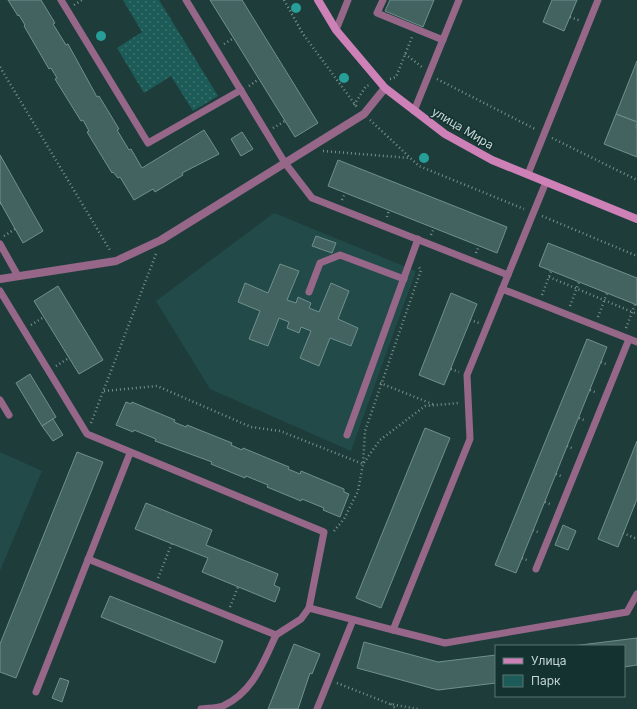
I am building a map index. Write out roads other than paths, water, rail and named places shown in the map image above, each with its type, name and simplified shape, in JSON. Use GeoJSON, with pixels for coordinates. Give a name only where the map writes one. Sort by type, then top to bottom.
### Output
{"type":"FeatureCollection","features":[{"type":"Feature","properties":{"kind":"street","name":"улица Мира"},"geometry":{"type":"LineString","coordinates":[[318,0],[336,30],[385,88],[446,134],[475,151],[637,219]]}},
{"type":"Feature","properties":{"kind":"street"},"geometry":{"type":"LineString","coordinates":[[0,279],[116,261],[161,240],[364,114],[385,88]]}},
{"type":"Feature","properties":{"kind":"lane"},"geometry":{"type":"LineString","coordinates":[[62,0],[148,143],[241,90]]}},
{"type":"Feature","properties":{"kind":"lane"},"geometry":{"type":"LineString","coordinates":[[186,0],[285,163],[312,198],[508,275]]}},
{"type":"Feature","properties":{"kind":"lane"},"geometry":{"type":"LineString","coordinates":[[336,30],[348,0]]}},
{"type":"Feature","properties":{"kind":"lane"},"geometry":{"type":"LineString","coordinates":[[383,0],[377,13],[443,40]]}},
{"type":"Feature","properties":{"kind":"lane"},"geometry":{"type":"LineString","coordinates":[[414,111],[459,0]]}},
{"type":"Feature","properties":{"kind":"lane"},"geometry":{"type":"LineString","coordinates":[[528,174],[598,0]]}},
{"type":"Feature","properties":{"kind":"lane"},"geometry":{"type":"LineString","coordinates":[[393,630],[470,439],[467,375],[546,182]]}},
{"type":"Feature","properties":{"kind":"lane"},"geometry":{"type":"LineString","coordinates":[[347,435],[418,239]]}},
{"type":"Feature","properties":{"kind":"lane"},"geometry":{"type":"LineString","coordinates":[[0,244],[18,276]]}},
{"type":"Feature","properties":{"kind":"lane"},"geometry":{"type":"LineString","coordinates":[[309,292],[320,263],[340,255],[404,279]]}},
{"type":"Feature","properties":{"kind":"lane"},"geometry":{"type":"LineString","coordinates":[[502,289],[637,342]]}},
{"type":"Feature","properties":{"kind":"lane"},"geometry":{"type":"LineString","coordinates":[[0,291],[87,434],[324,532],[309,608],[301,619],[276,635],[258,675],[246,690],[222,706],[201,709]]}},
{"type":"Feature","properties":{"kind":"lane"},"geometry":{"type":"LineString","coordinates":[[536,569],[626,338]]}},
{"type":"Feature","properties":{"kind":"lane"},"geometry":{"type":"LineString","coordinates":[[0,400],[9,415]]}},
{"type":"Feature","properties":{"kind":"lane"},"geometry":{"type":"LineString","coordinates":[[36,692],[130,453]]}},
{"type":"Feature","properties":{"kind":"lane"},"geometry":{"type":"LineString","coordinates":[[88,559],[276,635]]}},
{"type":"Feature","properties":{"kind":"lane"},"geometry":{"type":"LineString","coordinates":[[309,608],[445,643],[627,612],[637,594]]}},
{"type":"Feature","properties":{"kind":"lane"},"geometry":{"type":"LineString","coordinates":[[317,709],[353,620]]}}]}
